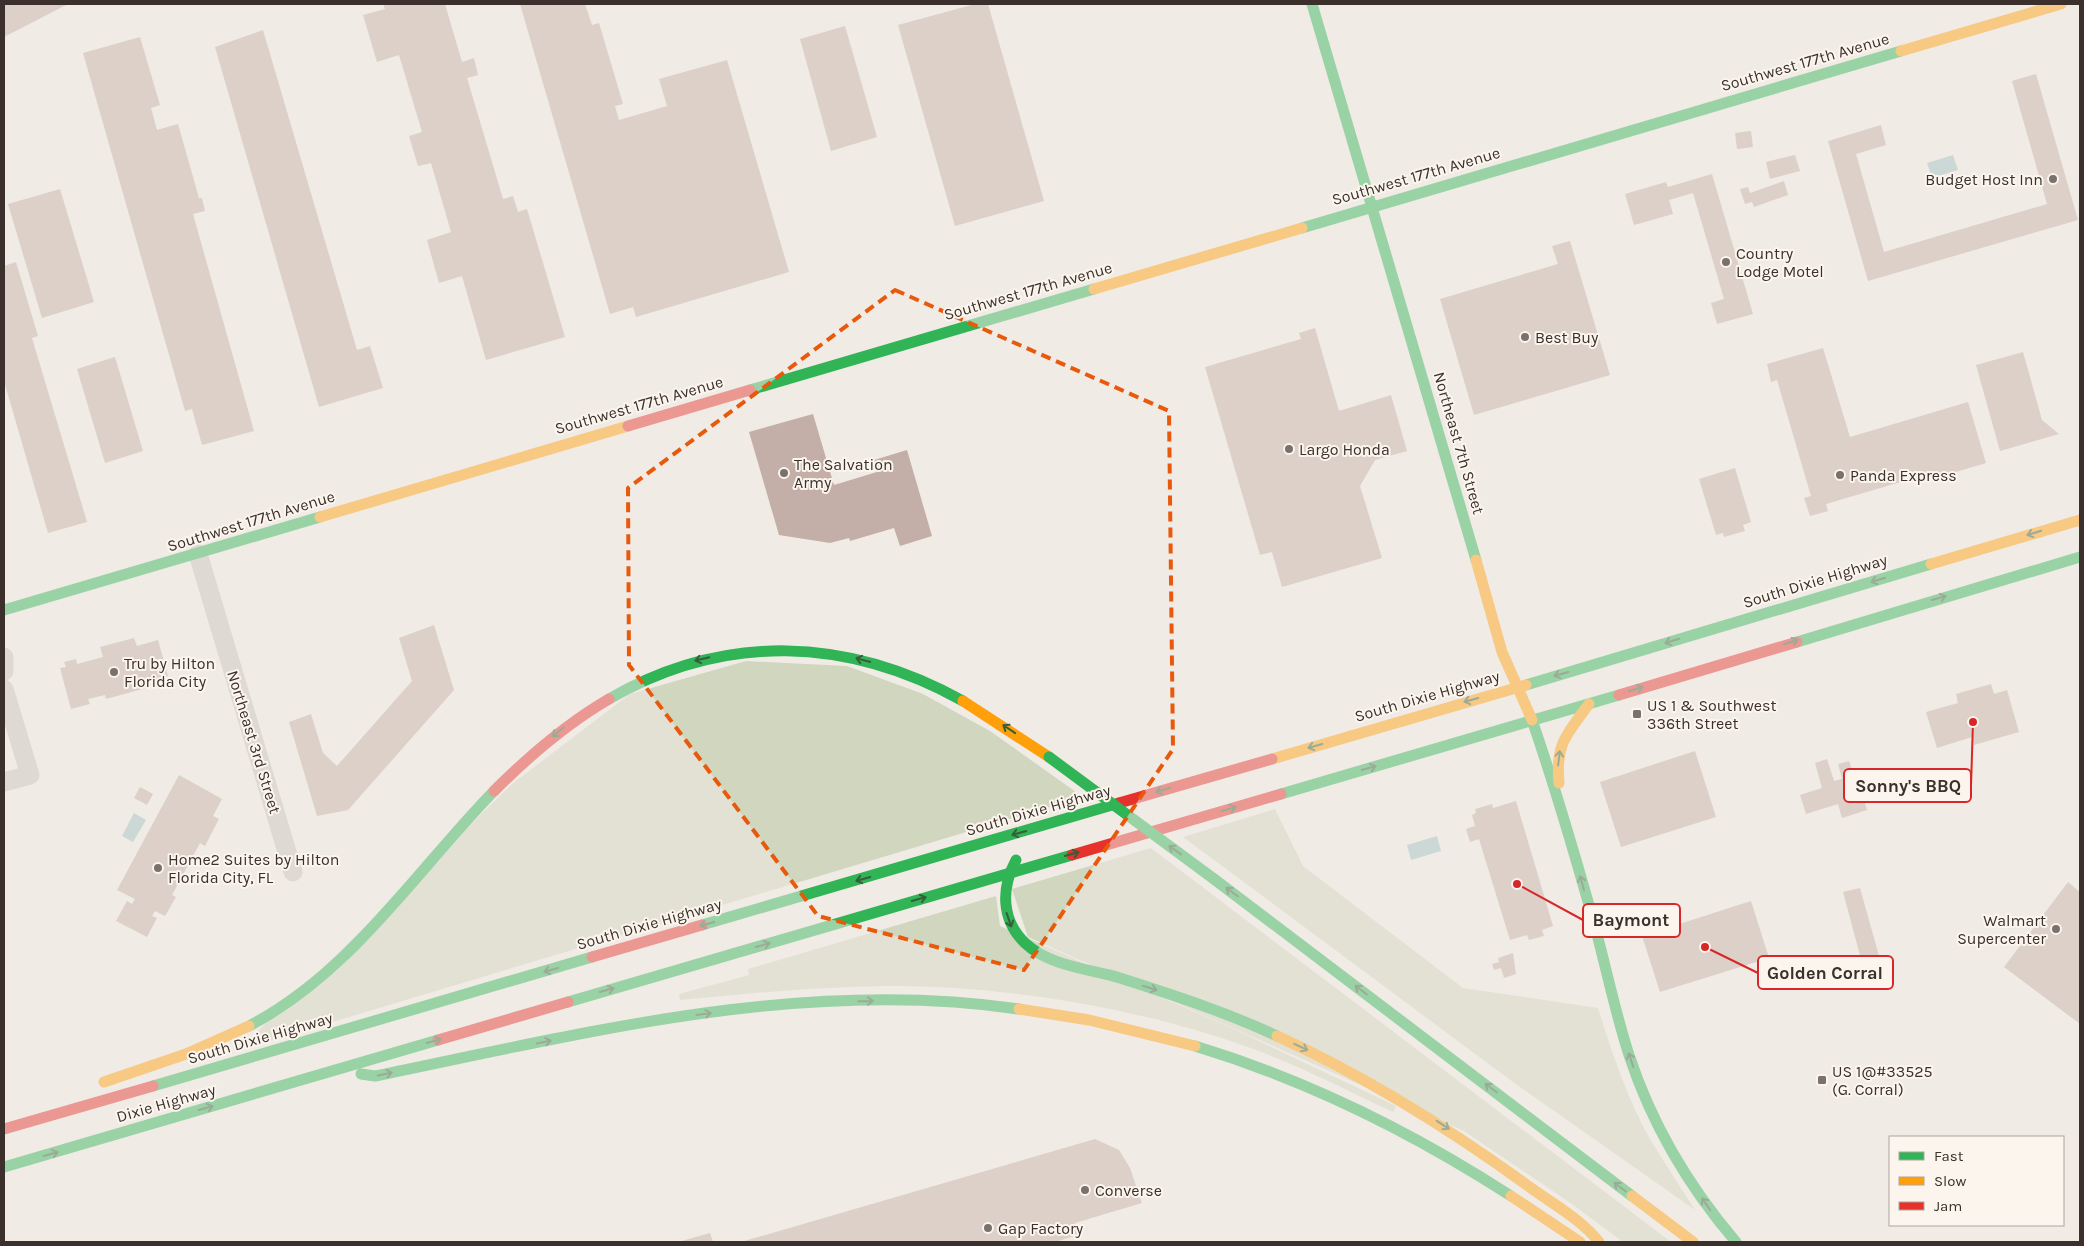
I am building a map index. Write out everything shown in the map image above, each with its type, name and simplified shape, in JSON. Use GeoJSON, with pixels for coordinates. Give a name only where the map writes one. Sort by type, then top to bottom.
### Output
{"type":"FeatureCollection","features":[{"type":"Feature","properties":{"kind":"main road","name":"Northeast 7th Street"},"geometry":{"type":"LineString","coordinates":[[1312,4],[1502,652],[1532,720],[1560,807]]}},
{"type":"Feature","properties":{"kind":"main road","name":"Southwest 177th Avenue"},"geometry":{"type":"LineString","coordinates":[[4,610],[2062,4]]}},
{"type":"Feature","properties":{"kind":"main road","name":"South Dixie Highway"},"geometry":{"type":"LineString","coordinates":[[4,1130],[1518,687],[2080,520]]}},
{"type":"Feature","properties":{"kind":"main road"},"geometry":{"type":"LineString","coordinates":[[337,1070],[1589,704],[2080,557]]}},
{"type":"Feature","properties":{"kind":"main road"},"geometry":{"type":"LineString","coordinates":[[94,1085],[222,1041],[259,1022],[293,1000],[325,975],[347,954],[505,779],[546,742],[604,700],[643,679],[670,669],[725,655],[778,650],[817,651],[859,659],[907,674],[951,694],[999,722],[1214,879],[1693,1242]]}},
{"type":"Feature","properties":{"kind":"main road"},"geometry":{"type":"LineString","coordinates":[[1589,704],[1568,730],[1560,747],[1557,762],[1560,807],[1636,1074],[1655,1118],[1678,1162],[1718,1220],[1736,1242]]}},
{"type":"Feature","properties":{"kind":"main road"},"geometry":{"type":"LineString","coordinates":[[1040,838],[1082,814]]}},
{"type":"Feature","properties":{"kind":"main road"},"geometry":{"type":"LineString","coordinates":[[1022,851],[1009,872],[1004,896],[1008,918],[1018,937],[1036,951],[1058,960],[1175,996],[1260,1028],[1312,1051],[1394,1095],[1462,1137],[1592,1233],[1599,1242]]}},
{"type":"Feature","properties":{"kind":"main road"},"geometry":{"type":"LineString","coordinates":[[337,1070],[375,1076],[644,1023],[711,1013],[788,1005],[858,1001],[919,1001],[1027,1010],[1134,1029],[1194,1045],[1310,1087],[1366,1112],[1421,1141],[1500,1188],[1580,1242]]}},
{"type":"Feature","properties":{"kind":"main road","name":"Dixie Highway"},"geometry":{"type":"LineString","coordinates":[[4,1167],[337,1070]]}},
{"type":"Feature","properties":{"kind":"street","name":"Northeast 3rd Street"},"geometry":{"type":"LineString","coordinates":[[198,554],[292,872]]}},
{"type":"Feature","properties":{"kind":"street"},"geometry":{"type":"LineString","coordinates":[[4,657],[4,671]]}},
{"type":"Feature","properties":{"kind":"street"},"geometry":{"type":"LineString","coordinates":[[4,689],[30,774],[4,782]]}},
{"type":"Feature","properties":{"kind":"highlighted area"},"geometry":{"type":"Polygon","coordinates":[[[895,290],[1169,411],[1173,749],[1024,970],[818,916],[629,665],[628,488],[895,290]]]}},
{"type":"Feature","properties":{"kind":"green space"},"geometry":{"type":"Polygon","coordinates":[[[746,661],[847,666],[923,694],[990,731],[1083,797],[259,1044],[256,1033],[512,784],[630,694],[746,661]]]}},
{"type":"Feature","properties":{"kind":"green space"},"geometry":{"type":"Polygon","coordinates":[[[1275,809],[1303,866],[1463,988],[1598,1008],[1634,1108],[1655,1148],[1695,1210],[1513,1082],[1183,837],[1275,809]]]}},
{"type":"Feature","properties":{"kind":"green space"},"geometry":{"type":"Polygon","coordinates":[[[1151,848],[1671,1242],[1623,1242],[1572,1204],[1464,1131],[1028,937],[1012,889],[1151,848]]]}},
{"type":"Feature","properties":{"kind":"green space"},"geometry":{"type":"Polygon","coordinates":[[[996,896],[1000,926],[1238,1031],[1396,1106],[1393,1112],[1316,1075],[1226,1039],[1131,1014],[1032,996],[983,990],[888,986],[784,991],[680,1000],[679,994],[749,975],[748,969],[996,896]]]}},
{"type":"Feature","properties":{"kind":"water"},"geometry":{"type":"Polygon","coordinates":[[[1953,155],[1958,170],[1932,178],[1927,163],[1953,155]]]}},
{"type":"Feature","properties":{"kind":"water"},"geometry":{"type":"Polygon","coordinates":[[[134,813],[146,820],[133,842],[122,836],[134,813]]]}},
{"type":"Feature","properties":{"kind":"water"},"geometry":{"type":"Polygon","coordinates":[[[1437,836],[1441,851],[1411,860],[1407,845],[1437,836]]]}},
{"type":"Feature","properties":{"kind":"building"},"geometry":{"type":"Polygon","coordinates":[[[4,4],[68,4],[4,37],[4,4]]]}},
{"type":"Feature","properties":{"kind":"building"},"geometry":{"type":"Polygon","coordinates":[[[383,4],[445,4],[462,62],[474,58],[478,75],[467,78],[503,199],[513,196],[518,212],[527,209],[565,337],[486,360],[462,276],[439,283],[427,240],[451,232],[431,163],[418,166],[409,136],[422,132],[399,55],[377,62],[363,15],[385,9],[383,4]]]}},
{"type":"Feature","properties":{"kind":"building"},"geometry":{"type":"Polygon","coordinates":[[[520,4],[585,4],[592,25],[599,23],[623,104],[615,106],[619,120],[667,106],[659,79],[727,60],[789,272],[636,317],[633,307],[610,314],[520,4]]]}},
{"type":"Feature","properties":{"kind":"building"},"geometry":{"type":"Polygon","coordinates":[[[975,4],[988,4],[1044,201],[955,226],[898,25],[975,4]]]}},
{"type":"Feature","properties":{"kind":"building"},"geometry":{"type":"Polygon","coordinates":[[[845,26],[877,137],[831,151],[800,39],[845,26]]]}},
{"type":"Feature","properties":{"kind":"building"},"geometry":{"type":"Polygon","coordinates":[[[263,30],[357,350],[370,346],[383,388],[319,407],[215,47],[263,30]]]}},
{"type":"Feature","properties":{"kind":"building"},"geometry":{"type":"Polygon","coordinates":[[[140,37],[160,105],[151,108],[157,130],[178,124],[199,198],[202,198],[205,211],[193,214],[254,431],[202,445],[192,409],[185,411],[83,53],[140,37]]]}},
{"type":"Feature","properties":{"kind":"building","name":"Budget Host Inn"},"geometry":{"type":"Polygon","coordinates":[[[2036,74],[2078,220],[1868,281],[1828,141],[1881,125],[1886,145],[1856,154],[1884,252],[2047,204],[2012,81],[2036,74]]]}},
{"type":"Feature","properties":{"kind":"building"},"geometry":{"type":"Polygon","coordinates":[[[1751,131],[1753,147],[1737,149],[1735,133],[1751,131]]]}},
{"type":"Feature","properties":{"kind":"building"},"geometry":{"type":"Polygon","coordinates":[[[1795,155],[1800,171],[1770,179],[1766,162],[1795,155]]]}},
{"type":"Feature","properties":{"kind":"building","name":"Country Lodge Motel"},"geometry":{"type":"Polygon","coordinates":[[[1712,174],[1753,314],[1717,324],[1711,303],[1724,299],[1693,193],[1669,200],[1673,214],[1634,225],[1625,194],[1666,182],[1668,187],[1712,174]]]}},
{"type":"Feature","properties":{"kind":"building"},"geometry":{"type":"Polygon","coordinates":[[[1784,181],[1788,195],[1754,207],[1752,202],[1745,204],[1740,189],[1748,187],[1750,193],[1784,181]]]}},
{"type":"Feature","properties":{"kind":"building"},"geometry":{"type":"Polygon","coordinates":[[[60,189],[94,302],[42,318],[8,204],[60,189]]]}},
{"type":"Feature","properties":{"kind":"building","name":"Best Buy"},"geometry":{"type":"Polygon","coordinates":[[[1570,241],[1610,375],[1474,415],[1440,299],[1558,264],[1552,246],[1570,241]]]}},
{"type":"Feature","properties":{"kind":"building"},"geometry":{"type":"Polygon","coordinates":[[[16,262],[38,336],[32,338],[87,522],[48,533],[4,381],[4,266],[16,262]]]}},
{"type":"Feature","properties":{"kind":"building","name":"Largo Honda"},"geometry":{"type":"Polygon","coordinates":[[[1315,328],[1339,411],[1391,395],[1407,451],[1375,460],[1360,486],[1382,558],[1282,587],[1272,552],[1260,555],[1205,367],[1301,339],[1299,333],[1315,328]]]}},
{"type":"Feature","properties":{"kind":"building"},"geometry":{"type":"Polygon","coordinates":[[[1823,348],[1850,437],[1968,402],[1986,463],[1939,477],[1938,471],[1826,504],[1828,511],[1810,516],[1804,498],[1811,496],[1777,380],[1771,382],[1767,364],[1823,348]]]}},
{"type":"Feature","properties":{"kind":"building"},"geometry":{"type":"Polygon","coordinates":[[[2023,352],[2042,420],[2059,434],[2000,451],[1976,365],[2023,352]]]}},
{"type":"Feature","properties":{"kind":"building"},"geometry":{"type":"Polygon","coordinates":[[[115,357],[143,451],[105,463],[77,369],[115,357]]]}},
{"type":"Feature","properties":{"kind":"building"},"geometry":{"type":"Polygon","coordinates":[[[813,414],[834,485],[877,472],[874,460],[907,450],[932,536],[900,546],[894,528],[850,541],[849,538],[830,543],[779,535],[749,432],[813,414]]]}},
{"type":"Feature","properties":{"kind":"building"},"geometry":{"type":"Polygon","coordinates":[[[1735,468],[1751,522],[1743,525],[1745,531],[1724,537],[1723,533],[1716,535],[1699,479],[1735,468]]]}},
{"type":"Feature","properties":{"kind":"building"},"geometry":{"type":"Polygon","coordinates":[[[434,625],[454,690],[348,810],[317,816],[289,722],[311,714],[323,753],[337,766],[412,681],[399,638],[434,625]]]}},
{"type":"Feature","properties":{"kind":"building","name":"Tru by Hilton Florida City"},"geometry":{"type":"Polygon","coordinates":[[[134,638],[137,646],[158,640],[168,676],[148,682],[150,687],[106,699],[105,695],[88,699],[90,704],[71,709],[60,668],[66,667],[64,662],[76,659],[77,664],[103,657],[100,647],[134,638]]]}},
{"type":"Feature","properties":{"kind":"building"},"geometry":{"type":"Polygon","coordinates":[[[1991,684],[1994,694],[2007,690],[2019,732],[1974,745],[1972,737],[1937,748],[1926,712],[1958,703],[1956,694],[1991,684]]]}},
{"type":"Feature","properties":{"kind":"building"},"geometry":{"type":"Polygon","coordinates":[[[1695,751],[1716,817],[1621,847],[1600,782],[1695,751]]]}},
{"type":"Feature","properties":{"kind":"building"},"geometry":{"type":"Polygon","coordinates":[[[1827,759],[1834,781],[1842,779],[1838,764],[1849,761],[1854,775],[1856,774],[1867,810],[1842,818],[1838,804],[1806,814],[1800,795],[1822,788],[1815,763],[1827,759]]]}},
{"type":"Feature","properties":{"kind":"building","name":"Home2 Suites by Hilton Florida City, FL"},"geometry":{"type":"Polygon","coordinates":[[[179,775],[222,799],[213,816],[219,819],[205,846],[200,843],[172,895],[176,897],[165,916],[155,911],[152,916],[157,918],[147,937],[116,921],[127,901],[132,904],[135,899],[117,890],[179,775]]]}},
{"type":"Feature","properties":{"kind":"building"},"geometry":{"type":"Polygon","coordinates":[[[140,787],[153,794],[147,805],[134,798],[140,787]]]}},
{"type":"Feature","properties":{"kind":"building"},"geometry":{"type":"Polygon","coordinates":[[[1516,801],[1553,926],[1542,930],[1544,936],[1529,940],[1527,935],[1510,940],[1479,839],[1470,842],[1466,829],[1475,826],[1472,815],[1476,813],[1475,809],[1492,804],[1493,808],[1516,801]]]}},
{"type":"Feature","properties":{"kind":"building","name":"Walmart Supercenter"},"geometry":{"type":"Polygon","coordinates":[[[2068,882],[2080,892],[2080,1024],[2004,967],[2068,882]]]}},
{"type":"Feature","properties":{"kind":"building"},"geometry":{"type":"Polygon","coordinates":[[[1860,888],[1883,970],[1865,974],[1843,892],[1860,888]]]}},
{"type":"Feature","properties":{"kind":"building"},"geometry":{"type":"Polygon","coordinates":[[[1751,901],[1769,958],[1660,992],[1642,936],[1751,901]]]}},
{"type":"Feature","properties":{"kind":"building"},"geometry":{"type":"Polygon","coordinates":[[[1513,953],[1516,974],[1504,978],[1501,968],[1494,970],[1492,964],[1499,962],[1498,958],[1513,953]]]}},
{"type":"Feature","properties":{"kind":"building"},"geometry":{"type":"Polygon","coordinates":[[[1095,1139],[1119,1150],[1130,1168],[1142,1203],[1075,1223],[1078,1235],[1055,1242],[741,1242],[1095,1139]]]}},
{"type":"Feature","properties":{"kind":"building"},"geometry":{"type":"Polygon","coordinates":[[[710,1233],[713,1242],[678,1242],[710,1233]]]}},
{"type":"Feature","properties":{"kind":"traffic: fast"},"geometry":{"type":"LineString","coordinates":[[1312,4],[1476,560]]}},
{"type":"Feature","properties":{"kind":"traffic: fast"},"geometry":{"type":"LineString","coordinates":[[1302,228],[1901,51]]}},
{"type":"Feature","properties":{"kind":"traffic: fast"},"geometry":{"type":"LineString","coordinates":[[750,390],[1094,289]]}},
{"type":"Feature","properties":{"kind":"traffic: fast"},"geometry":{"type":"LineString","coordinates":[[4,610],[320,517]]}},
{"type":"Feature","properties":{"kind":"traffic: fast"},"geometry":{"type":"LineString","coordinates":[[1797,642],[2080,557]]}},
{"type":"Feature","properties":{"kind":"traffic: fast"},"geometry":{"type":"LineString","coordinates":[[1526,685],[1931,564]]}},
{"type":"Feature","properties":{"kind":"traffic: fast"},"geometry":{"type":"LineString","coordinates":[[609,699],[653,677],[697,662],[742,653],[786,651],[831,655],[875,664],[920,680],[963,701]]}},
{"type":"Feature","properties":{"kind":"traffic: fast"},"geometry":{"type":"LineString","coordinates":[[1281,794],[1619,695]]}},
{"type":"Feature","properties":{"kind":"traffic: fast"},"geometry":{"type":"LineString","coordinates":[[1532,720],[1572,847],[1594,923],[1619,1022],[1638,1081],[1674,1154],[1703,1199],[1736,1242]]}},
{"type":"Feature","properties":{"kind":"traffic: fast"},"geometry":{"type":"LineString","coordinates":[[1049,757],[1214,879]]}},
{"type":"Feature","properties":{"kind":"traffic: fast"},"geometry":{"type":"LineString","coordinates":[[249,1026],[286,1004],[320,978],[351,949],[494,791]]}},
{"type":"Feature","properties":{"kind":"traffic: fast"},"geometry":{"type":"LineString","coordinates":[[702,925],[1119,803]]}},
{"type":"Feature","properties":{"kind":"traffic: fast"},"geometry":{"type":"LineString","coordinates":[[568,1002],[1072,855]]}},
{"type":"Feature","properties":{"kind":"traffic: fast"},"geometry":{"type":"LineString","coordinates":[[1016,860],[1011,871],[1006,893],[1008,914],[1017,934],[1035,951],[1070,966],[1120,978],[1199,1004],[1277,1036]]}},
{"type":"Feature","properties":{"kind":"traffic: fast"},"geometry":{"type":"LineString","coordinates":[[1214,879],[1632,1196]]}},
{"type":"Feature","properties":{"kind":"traffic: fast"},"geometry":{"type":"LineString","coordinates":[[153,1086],[592,957]]}},
{"type":"Feature","properties":{"kind":"traffic: fast"},"geometry":{"type":"LineString","coordinates":[[361,1074],[375,1076],[614,1027],[695,1014],[776,1005],[857,1000],[938,1001],[1019,1009]]}},
{"type":"Feature","properties":{"kind":"traffic: fast"},"geometry":{"type":"LineString","coordinates":[[4,1167],[438,1040]]}},
{"type":"Feature","properties":{"kind":"traffic: fast"},"geometry":{"type":"LineString","coordinates":[[1195,1046],[1278,1075],[1358,1110],[1436,1150],[1511,1196]]}},
{"type":"Feature","properties":{"kind":"traffic: slow"},"geometry":{"type":"LineString","coordinates":[[1901,51],[2061,4]]}},
{"type":"Feature","properties":{"kind":"traffic: slow"},"geometry":{"type":"LineString","coordinates":[[1094,289],[1302,228]]}},
{"type":"Feature","properties":{"kind":"traffic: slow"},"geometry":{"type":"LineString","coordinates":[[320,517],[628,426]]}},
{"type":"Feature","properties":{"kind":"traffic: slow"},"geometry":{"type":"LineString","coordinates":[[1931,564],[2080,520]]}},
{"type":"Feature","properties":{"kind":"traffic: slow"},"geometry":{"type":"LineString","coordinates":[[1476,560],[1502,652],[1532,720]]}},
{"type":"Feature","properties":{"kind":"traffic: slow"},"geometry":{"type":"LineString","coordinates":[[1272,759],[1526,685]]}},
{"type":"Feature","properties":{"kind":"traffic: slow"},"geometry":{"type":"LineString","coordinates":[[963,701],[1049,757]]}},
{"type":"Feature","properties":{"kind":"traffic: slow"},"geometry":{"type":"LineString","coordinates":[[1559,783],[1559,758],[1564,740],[1589,704]]}},
{"type":"Feature","properties":{"kind":"traffic: slow"},"geometry":{"type":"LineString","coordinates":[[1019,1009],[1089,1020],[1195,1046]]}},
{"type":"Feature","properties":{"kind":"traffic: slow"},"geometry":{"type":"LineString","coordinates":[[104,1082],[186,1054],[249,1026]]}},
{"type":"Feature","properties":{"kind":"traffic: slow"},"geometry":{"type":"LineString","coordinates":[[1277,1036],[1376,1087],[1439,1125],[1567,1213],[1599,1242]]}},
{"type":"Feature","properties":{"kind":"traffic: slow"},"geometry":{"type":"LineString","coordinates":[[1511,1196],[1580,1242]]}},
{"type":"Feature","properties":{"kind":"traffic: slow"},"geometry":{"type":"LineString","coordinates":[[1632,1196],[1693,1242]]}},
{"type":"Feature","properties":{"kind":"traffic: jam"},"geometry":{"type":"LineString","coordinates":[[628,426],[750,390]]}},
{"type":"Feature","properties":{"kind":"traffic: jam"},"geometry":{"type":"LineString","coordinates":[[1619,695],[1797,642]]}},
{"type":"Feature","properties":{"kind":"traffic: jam"},"geometry":{"type":"LineString","coordinates":[[494,791],[548,741],[609,699]]}},
{"type":"Feature","properties":{"kind":"traffic: jam"},"geometry":{"type":"LineString","coordinates":[[1119,803],[1272,759]]}},
{"type":"Feature","properties":{"kind":"traffic: jam"},"geometry":{"type":"LineString","coordinates":[[1072,855],[1281,794]]}},
{"type":"Feature","properties":{"kind":"traffic: jam"},"geometry":{"type":"LineString","coordinates":[[592,957],[702,925]]}},
{"type":"Feature","properties":{"kind":"traffic: jam"},"geometry":{"type":"LineString","coordinates":[[438,1040],[568,1002]]}},
{"type":"Feature","properties":{"kind":"traffic: jam"},"geometry":{"type":"LineString","coordinates":[[4,1129],[153,1086]]}},
{"type":"Feature","properties":{"kind":"place","name":"Budget Host Inn"},"geometry":{"type":"Point","coordinates":[2053,179]}},
{"type":"Feature","properties":{"kind":"place","name":"Country Lodge Motel"},"geometry":{"type":"Point","coordinates":[1726,262]}},
{"type":"Feature","properties":{"kind":"place","name":"Best Buy"},"geometry":{"type":"Point","coordinates":[1525,337]}},
{"type":"Feature","properties":{"kind":"place","name":"Largo Honda"},"geometry":{"type":"Point","coordinates":[1289,449]}},
{"type":"Feature","properties":{"kind":"place","name":"The Salvation Army"},"geometry":{"type":"Point","coordinates":[784,473]}},
{"type":"Feature","properties":{"kind":"place","name":"Panda Express"},"geometry":{"type":"Point","coordinates":[1840,475]}},
{"type":"Feature","properties":{"kind":"place","name":"Tru by Hilton Florida City"},"geometry":{"type":"Point","coordinates":[114,672]}},
{"type":"Feature","properties":{"kind":"place","name":"US 1 & Southwest 336th Street"},"geometry":{"type":"Point","coordinates":[1637,714]}},
{"type":"Feature","properties":{"kind":"place","name":"Sonny's BBQ"},"geometry":{"type":"Point","coordinates":[1973,722]}},
{"type":"Feature","properties":{"kind":"place","name":"Home2 Suites by Hilton Florida City, FL"},"geometry":{"type":"Point","coordinates":[158,868]}},
{"type":"Feature","properties":{"kind":"place","name":"Baymont"},"geometry":{"type":"Point","coordinates":[1517,884]}},
{"type":"Feature","properties":{"kind":"place","name":"Walmart Supercenter"},"geometry":{"type":"Point","coordinates":[2056,929]}},
{"type":"Feature","properties":{"kind":"place","name":"Golden Corral"},"geometry":{"type":"Point","coordinates":[1705,947]}},
{"type":"Feature","properties":{"kind":"place","name":"US 1@#33525 (G. Corral)"},"geometry":{"type":"Point","coordinates":[1822,1080]}},
{"type":"Feature","properties":{"kind":"place","name":"Converse"},"geometry":{"type":"Point","coordinates":[1085,1190]}},
{"type":"Feature","properties":{"kind":"place","name":"Gap Factory"},"geometry":{"type":"Point","coordinates":[988,1228]}}]}
